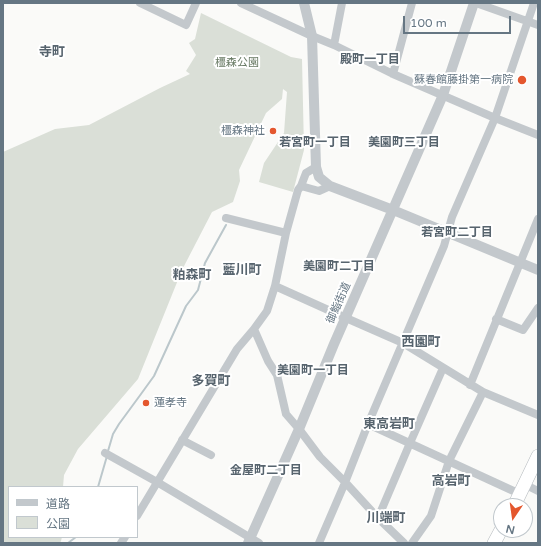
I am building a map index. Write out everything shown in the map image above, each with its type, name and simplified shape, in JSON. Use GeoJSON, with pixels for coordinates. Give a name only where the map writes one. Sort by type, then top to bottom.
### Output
{"type":"FeatureCollection","features":[{"type":"Feature","properties":{"kind":"highway"},"geometry":{"type":"LineString","coordinates":[[527,494],[538,456]]}},
{"type":"Feature","properties":{"kind":"highway"},"geometry":{"type":"LineString","coordinates":[[527,494],[538,470]]}},
{"type":"Feature","properties":{"kind":"street"},"geometry":{"type":"LineString","coordinates":[[140,3],[186,25],[196,3]]}},
{"type":"Feature","properties":{"kind":"street"},"geometry":{"type":"LineString","coordinates":[[242,3],[393,74],[495,118],[538,134]]}},
{"type":"Feature","properties":{"kind":"street"},"geometry":{"type":"LineString","coordinates":[[304,3],[312,36],[316,167],[320,177],[330,186],[538,270]]}},
{"type":"Feature","properties":{"kind":"street"},"geometry":{"type":"LineString","coordinates":[[334,45],[342,3]]}},
{"type":"Feature","properties":{"kind":"street"},"geometry":{"type":"LineString","coordinates":[[393,74],[412,3]]}},
{"type":"Feature","properties":{"kind":"street"},"geometry":{"type":"LineString","coordinates":[[475,3],[538,25]]}},
{"type":"Feature","properties":{"kind":"street","name":"御鮨街道"},"geometry":{"type":"LineString","coordinates":[[249,540],[299,429],[442,95],[475,3]]}},
{"type":"Feature","properties":{"kind":"street"},"geometry":{"type":"LineString","coordinates":[[319,543],[444,246],[452,217],[495,118],[534,3]]}},
{"type":"Feature","properties":{"kind":"street"},"geometry":{"type":"LineString","coordinates":[[138,514],[237,349],[267,311],[275,286],[286,233],[298,190],[306,172],[316,167]]}},
{"type":"Feature","properties":{"kind":"street"},"geometry":{"type":"LineString","coordinates":[[301,186],[319,191],[330,186]]}},
{"type":"Feature","properties":{"kind":"street"},"geometry":{"type":"LineString","coordinates":[[226,218],[286,233]]}},
{"type":"Feature","properties":{"kind":"street"},"geometry":{"type":"LineString","coordinates":[[470,385],[538,218]]}},
{"type":"Feature","properties":{"kind":"street"},"geometry":{"type":"LineString","coordinates":[[275,286],[403,343],[482,392],[538,415]]}},
{"type":"Feature","properties":{"kind":"street"},"geometry":{"type":"LineString","coordinates":[[496,319],[523,330],[538,308]]}},
{"type":"Feature","properties":{"kind":"street"},"geometry":{"type":"LineString","coordinates":[[254,329],[268,362],[277,375],[286,414],[320,457],[404,543]]}},
{"type":"Feature","properties":{"kind":"street"},"geometry":{"type":"LineString","coordinates":[[378,518],[443,368]]}},
{"type":"Feature","properties":{"kind":"street"},"geometry":{"type":"LineString","coordinates":[[412,543],[431,516],[449,460],[482,392]]}},
{"type":"Feature","properties":{"kind":"street"},"geometry":{"type":"LineString","coordinates":[[368,424],[527,494]]}},
{"type":"Feature","properties":{"kind":"street"},"geometry":{"type":"LineString","coordinates":[[182,440],[211,455]]}},
{"type":"Feature","properties":{"kind":"street"},"geometry":{"type":"LineString","coordinates":[[105,453],[157,482],[249,540],[259,543]]}},
{"type":"Feature","properties":{"kind":"green space","name":"橿森公園"},"geometry":{"type":"Polygon","coordinates":[[[201,13],[291,57],[302,59],[304,150],[293,192],[259,182],[264,163],[284,133],[287,92],[283,89],[282,99],[266,113],[239,170],[240,181],[233,202],[212,212],[182,270],[138,379],[78,449],[64,475],[63,486],[8,486],[8,538],[62,538],[60,543],[3,543],[3,152],[55,129],[89,125],[190,74],[186,71],[196,55],[189,43],[195,39],[201,13]]]}},
{"type":"Feature","properties":{"kind":"waterway"},"geometry":{"type":"LineString","coordinates":[[108,451],[113,434],[119,424],[154,376],[186,306],[198,290],[205,263],[226,225]]}},
{"type":"Feature","properties":{"kind":"waterway"},"geometry":{"type":"LineString","coordinates":[[98,486],[107,456]]}},
{"type":"Feature","properties":{"kind":"waterway"},"geometry":{"type":"LineString","coordinates":[[68,543],[75,538]]}},
{"type":"Feature","properties":{"kind":"place","name":"蘇春館藤掛第一病院"},"geometry":{"type":"Point","coordinates":[522,80]}},
{"type":"Feature","properties":{"kind":"place","name":"橿森神社"},"geometry":{"type":"Point","coordinates":[273,131]}},
{"type":"Feature","properties":{"kind":"place","name":"蓮孝寺"},"geometry":{"type":"Point","coordinates":[146,403]}},
{"type":"Feature","properties":{"kind":"district","name":"寺町"},"geometry":{"type":"Point","coordinates":[52,53]}},
{"type":"Feature","properties":{"kind":"district","name":"殿町一丁目"},"geometry":{"type":"Point","coordinates":[370,60]}},
{"type":"Feature","properties":{"kind":"district","name":"若宮町一丁目"},"geometry":{"type":"Point","coordinates":[315,143]}},
{"type":"Feature","properties":{"kind":"district","name":"美園町三丁目"},"geometry":{"type":"Point","coordinates":[404,143]}},
{"type":"Feature","properties":{"kind":"district","name":"若宮町二丁目"},"geometry":{"type":"Point","coordinates":[457,233]}},
{"type":"Feature","properties":{"kind":"district","name":"美園町二丁目"},"geometry":{"type":"Point","coordinates":[339,267]}},
{"type":"Feature","properties":{"kind":"district","name":"藍川町"},"geometry":{"type":"Point","coordinates":[242,271]}},
{"type":"Feature","properties":{"kind":"district","name":"粕森町"},"geometry":{"type":"Point","coordinates":[192,276]}},
{"type":"Feature","properties":{"kind":"district","name":"西園町"},"geometry":{"type":"Point","coordinates":[421,343]}},
{"type":"Feature","properties":{"kind":"district","name":"美園町一丁目"},"geometry":{"type":"Point","coordinates":[313,371]}},
{"type":"Feature","properties":{"kind":"district","name":"多賀町"},"geometry":{"type":"Point","coordinates":[211,382]}},
{"type":"Feature","properties":{"kind":"district","name":"東高岩町"},"geometry":{"type":"Point","coordinates":[389,425]}},
{"type":"Feature","properties":{"kind":"district","name":"金屋町二丁目"},"geometry":{"type":"Point","coordinates":[266,471]}},
{"type":"Feature","properties":{"kind":"district","name":"高岩町"},"geometry":{"type":"Point","coordinates":[451,482]}},
{"type":"Feature","properties":{"kind":"district","name":"川端町"},"geometry":{"type":"Point","coordinates":[386,519]}}]}
